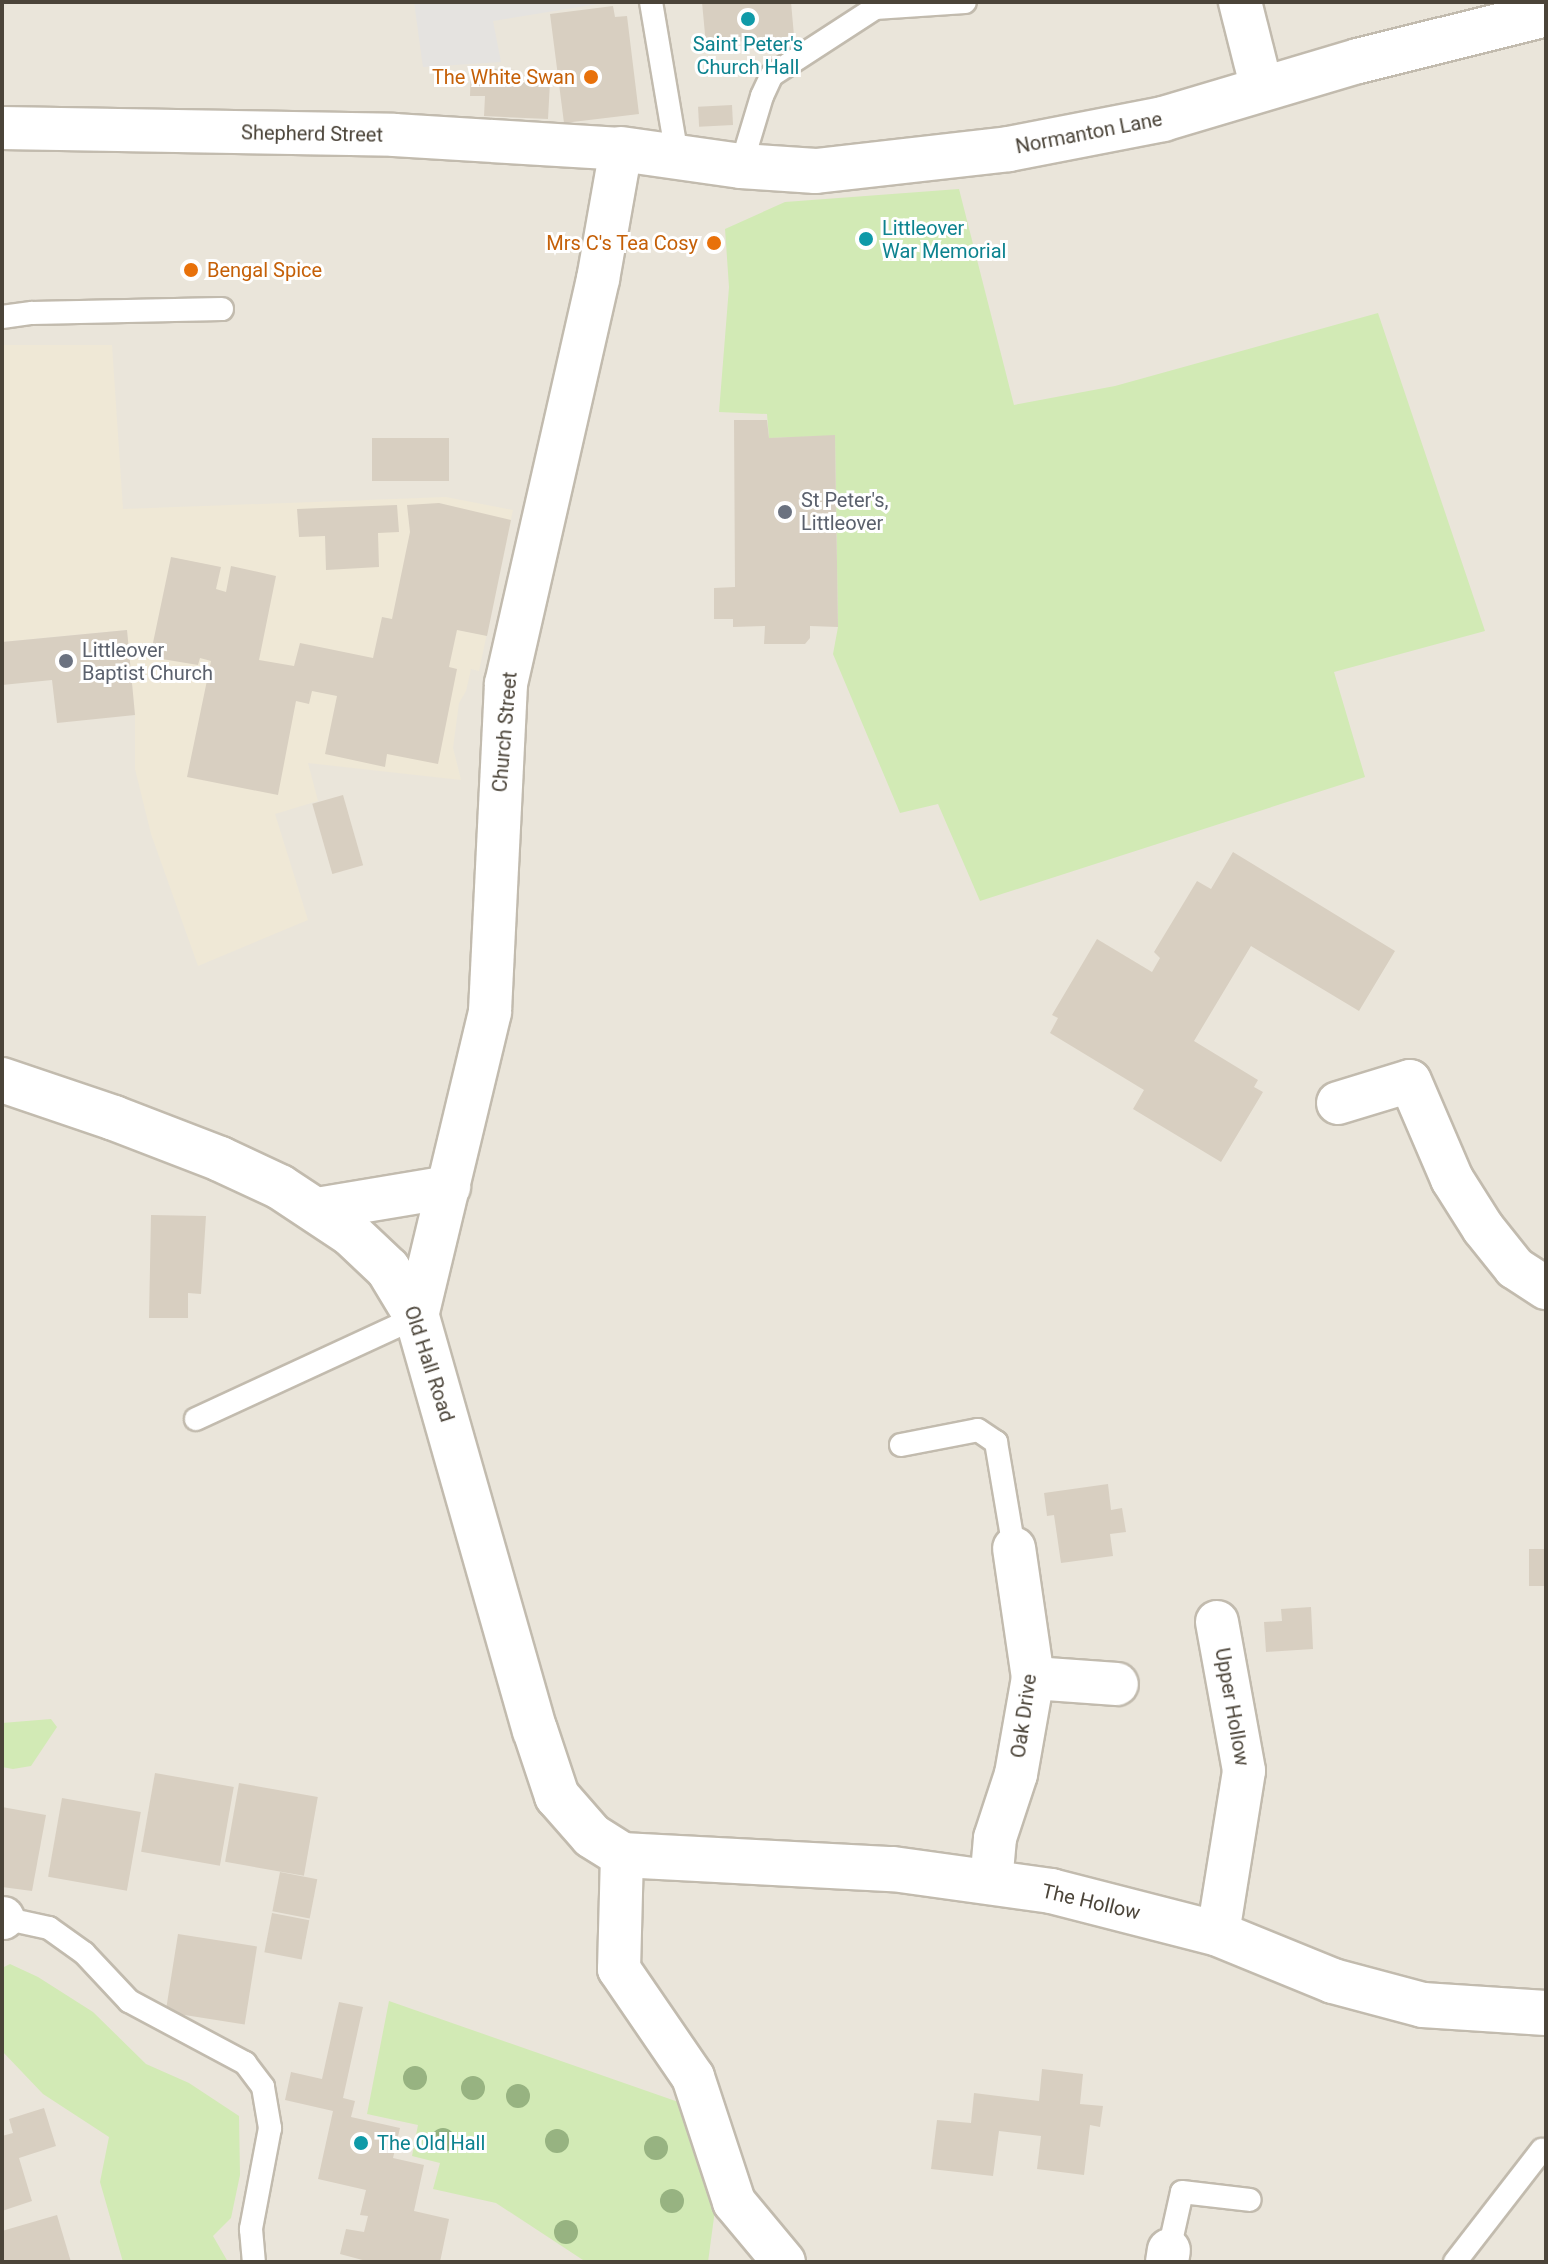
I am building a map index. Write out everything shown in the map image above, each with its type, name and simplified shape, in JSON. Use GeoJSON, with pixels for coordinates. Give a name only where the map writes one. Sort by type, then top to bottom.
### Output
{"type":"FeatureCollection","features":[{"type":"Feature","properties":{"kind":"street"},"geometry":{"type":"LineString","coordinates":[[1240,2],[1262,89]]}},
{"type":"Feature","properties":{"kind":"street","name":"Normanton Lane"},"geometry":{"type":"LineString","coordinates":[[621,149],[741,166],[816,171],[982,153],[1163,119],[1452,36],[1546,14]]}},
{"type":"Feature","properties":{"kind":"street","name":"Shepherd Street"},"geometry":{"type":"LineString","coordinates":[[2,128],[394,135],[621,149]]}},
{"type":"Feature","properties":{"kind":"street","name":"Church Street"},"geometry":{"type":"LineString","coordinates":[[417,1317],[490,1012],[506,684],[598,279],[621,149]]}},
{"type":"Feature","properties":{"kind":"street","name":"Old Hall Road"},"geometry":{"type":"LineString","coordinates":[[2,1080],[114,1118],[220,1159],[317,1209],[372,1251],[405,1293],[417,1317],[535,1730],[557,1796],[592,1836],[622,1855]]}},
{"type":"Feature","properties":{"kind":"street"},"geometry":{"type":"LineString","coordinates":[[1338,1103],[1410,1081],[1452,1179],[1483,1228],[1515,1268],[1546,1288]]}},
{"type":"Feature","properties":{"kind":"street"},"geometry":{"type":"LineString","coordinates":[[317,1209],[449,1187]]}},
{"type":"Feature","properties":{"kind":"street","name":"Oak Drive"},"geometry":{"type":"LineString","coordinates":[[991,1883],[995,1838],[1016,1774],[1033,1678],[1014,1548]]}},
{"type":"Feature","properties":{"kind":"street","name":"Upper Hollow"},"geometry":{"type":"LineString","coordinates":[[1217,1622],[1244,1771],[1218,1934]]}},
{"type":"Feature","properties":{"kind":"street"},"geometry":{"type":"LineString","coordinates":[[1033,1678],[1117,1684]]}},
{"type":"Feature","properties":{"kind":"street"},"geometry":{"type":"LineString","coordinates":[[622,1855],[619,1969],[693,2077],[734,2202],[784,2262]]}},
{"type":"Feature","properties":{"kind":"street","name":"The Hollow"},"geometry":{"type":"LineString","coordinates":[[622,1855],[893,1869],[1051,1891],[1218,1934],[1333,1981],[1423,2005],[1546,2013]]}},
{"type":"Feature","properties":{"kind":"lane"},"geometry":{"type":"LineString","coordinates":[[651,2],[677,155]]}},
{"type":"Feature","properties":{"kind":"lane"},"geometry":{"type":"LineString","coordinates":[[741,166],[762,96],[772,75],[875,8],[965,2]]}},
{"type":"Feature","properties":{"kind":"lane"},"geometry":{"type":"LineString","coordinates":[[2,317],[32,313],[222,309]]}},
{"type":"Feature","properties":{"kind":"lane"},"geometry":{"type":"LineString","coordinates":[[196,1419],[417,1317]]}},
{"type":"Feature","properties":{"kind":"lane"},"geometry":{"type":"LineString","coordinates":[[901,1445],[978,1430],[996,1442],[1014,1548]]}},
{"type":"Feature","properties":{"kind":"lane"},"geometry":{"type":"LineString","coordinates":[[3,1918],[49,1928],[84,1953],[129,2001],[245,2063],[263,2087],[270,2128],[251,2229],[254,2262]]}},
{"type":"Feature","properties":{"kind":"lane"},"geometry":{"type":"LineString","coordinates":[[1455,2262],[1542,2150]]}},
{"type":"Feature","properties":{"kind":"lane"},"geometry":{"type":"LineString","coordinates":[[1168,2256],[1182,2192],[1250,2200]]}},
{"type":"Feature","properties":{"kind":"shaded area"},"geometry":{"type":"Polygon","coordinates":[[[2,2],[1546,2],[1546,2262],[2,2262],[2,2]]]}},
{"type":"Feature","properties":{"kind":"shaded area"},"geometry":{"type":"Polygon","coordinates":[[[414,2],[610,2],[493,21],[501,62],[423,67],[414,2]]]}},
{"type":"Feature","properties":{"kind":"shaded area"},"geometry":{"type":"Polygon","coordinates":[[[2,345],[112,345],[123,509],[446,497],[513,510],[479,671],[471,669],[466,691],[459,703],[453,748],[461,780],[308,763],[318,801],[275,814],[308,920],[198,966],[151,834],[135,769],[135,715],[127,630],[2,642],[2,345]]]}},
{"type":"Feature","properties":{"kind":"green space","name":"St Peter's, Littleover"},"geometry":{"type":"Polygon","coordinates":[[[959,189],[1014,405],[1115,386],[1378,313],[1485,631],[1334,672],[1365,777],[980,901],[938,804],[900,813],[833,654],[838,627],[835,436],[769,438],[767,414],[719,412],[729,287],[725,229],[785,202],[959,189]]]}},
{"type":"Feature","properties":{"kind":"green space"},"geometry":{"type":"Polygon","coordinates":[[[51,1719],[57,1727],[31,1766],[2,1767],[2,1723],[51,1719]]]}},
{"type":"Feature","properties":{"kind":"green space"},"geometry":{"type":"Polygon","coordinates":[[[10,1964],[38,1977],[93,2012],[146,2064],[189,2083],[239,2116],[240,2175],[231,2218],[213,2236],[228,2262],[123,2262],[100,2182],[109,2137],[43,2094],[2,2051],[2,1968],[10,1964]]]}},
{"type":"Feature","properties":{"kind":"green space"},"geometry":{"type":"Polygon","coordinates":[[[389,2001],[687,2105],[717,2195],[708,2262],[586,2262],[496,2203],[433,2189],[440,2163],[412,2156],[418,2125],[367,2114],[389,2001]]]}},
{"type":"Feature","properties":{"kind":"building","name":"Saint Peter's Church Hall"},"geometry":{"type":"Polygon","coordinates":[[[702,2],[791,2],[794,36],[706,45],[702,2]]]}},
{"type":"Feature","properties":{"kind":"building"},"geometry":{"type":"Polygon","coordinates":[[[613,6],[615,17],[627,16],[639,114],[564,123],[550,14],[613,6]]]}},
{"type":"Feature","properties":{"kind":"building"},"geometry":{"type":"Polygon","coordinates":[[[471,67],[515,70],[514,80],[550,82],[548,119],[484,116],[485,96],[470,96],[471,67]]]}},
{"type":"Feature","properties":{"kind":"building"},"geometry":{"type":"Polygon","coordinates":[[[732,105],[733,125],[699,127],[698,107],[732,105]]]}},
{"type":"Feature","properties":{"kind":"building","name":"St Peter's, Littleover"},"geometry":{"type":"Polygon","coordinates":[[[734,420],[767,420],[769,438],[835,435],[838,627],[810,626],[810,638],[805,644],[764,644],[765,626],[733,627],[733,619],[714,619],[714,588],[735,587],[734,420]]]}},
{"type":"Feature","properties":{"kind":"building"},"geometry":{"type":"Polygon","coordinates":[[[372,438],[449,438],[449,481],[372,481],[372,438]]]}},
{"type":"Feature","properties":{"kind":"building"},"geometry":{"type":"Polygon","coordinates":[[[439,503],[511,520],[487,636],[457,630],[449,667],[457,669],[438,764],[387,754],[385,767],[325,754],[337,696],[312,691],[309,704],[296,701],[278,795],[187,777],[211,661],[200,658],[198,665],[150,657],[171,557],[221,567],[216,589],[226,592],[231,566],[276,576],[259,660],[294,666],[300,643],[373,658],[382,617],[392,619],[410,532],[407,505],[439,503]]]}},
{"type":"Feature","properties":{"kind":"building"},"geometry":{"type":"Polygon","coordinates":[[[397,505],[399,532],[378,533],[379,567],[326,570],[325,536],[299,537],[297,509],[397,505]]]}},
{"type":"Feature","properties":{"kind":"building","name":"Littleover Baptist Church"},"geometry":{"type":"Polygon","coordinates":[[[127,630],[135,715],[57,723],[52,680],[2,685],[2,642],[127,630]]]}},
{"type":"Feature","properties":{"kind":"building"},"geometry":{"type":"Polygon","coordinates":[[[343,795],[363,865],[332,874],[312,804],[343,795]]]}},
{"type":"Feature","properties":{"kind":"building"},"geometry":{"type":"Polygon","coordinates":[[[1233,852],[1395,951],[1359,1011],[1251,946],[1194,1041],[1258,1080],[1254,1087],[1263,1092],[1221,1162],[1133,1109],[1144,1090],[1050,1033],[1058,1018],[1052,1015],[1097,939],[1152,972],[1160,958],[1154,952],[1197,881],[1211,889],[1233,852]]]}},
{"type":"Feature","properties":{"kind":"building"},"geometry":{"type":"Polygon","coordinates":[[[151,1215],[206,1216],[201,1294],[188,1293],[188,1318],[149,1318],[151,1215]]]}},
{"type":"Feature","properties":{"kind":"building"},"geometry":{"type":"Polygon","coordinates":[[[1108,1484],[1111,1510],[1122,1508],[1126,1532],[1110,1534],[1113,1556],[1061,1563],[1054,1515],[1047,1516],[1044,1493],[1108,1484]]]}},
{"type":"Feature","properties":{"kind":"building"},"geometry":{"type":"Polygon","coordinates":[[[1529,1549],[1546,1549],[1546,1586],[1529,1586],[1529,1549]]]}},
{"type":"Feature","properties":{"kind":"building"},"geometry":{"type":"Polygon","coordinates":[[[1311,1607],[1313,1649],[1266,1652],[1264,1622],[1282,1621],[1281,1609],[1311,1607]]]}},
{"type":"Feature","properties":{"kind":"building"},"geometry":{"type":"Polygon","coordinates":[[[155,1773],[234,1787],[220,1866],[141,1852],[155,1773]]]}},
{"type":"Feature","properties":{"kind":"building"},"geometry":{"type":"Polygon","coordinates":[[[239,1783],[318,1797],[304,1876],[225,1862],[239,1783]]]}},
{"type":"Feature","properties":{"kind":"building"},"geometry":{"type":"Polygon","coordinates":[[[62,1798],[141,1812],[127,1891],[48,1877],[62,1798]]]}},
{"type":"Feature","properties":{"kind":"building"},"geometry":{"type":"Polygon","coordinates":[[[2,1807],[46,1815],[32,1891],[2,1887],[2,1807]]]}},
{"type":"Feature","properties":{"kind":"building"},"geometry":{"type":"Polygon","coordinates":[[[280,1872],[317,1879],[310,1919],[272,1911],[280,1872]]]}},
{"type":"Feature","properties":{"kind":"building"},"geometry":{"type":"Polygon","coordinates":[[[272,1913],[309,1920],[302,1960],[264,1952],[272,1913]]]}},
{"type":"Feature","properties":{"kind":"building"},"geometry":{"type":"Polygon","coordinates":[[[178,1934],[257,1947],[245,2025],[166,2012],[178,1934]]]}},
{"type":"Feature","properties":{"kind":"building","name":"The Old Hall"},"geometry":{"type":"Polygon","coordinates":[[[339,2002],[363,2007],[343,2098],[355,2101],[351,2117],[400,2128],[393,2158],[424,2165],[414,2211],[449,2219],[440,2262],[370,2262],[340,2254],[346,2229],[364,2232],[368,2216],[360,2215],[366,2190],[318,2179],[333,2111],[285,2100],[291,2072],[322,2079],[339,2002]]]}},
{"type":"Feature","properties":{"kind":"building"},"geometry":{"type":"Polygon","coordinates":[[[1042,2069],[1083,2074],[1080,2104],[1103,2106],[1100,2127],[1090,2125],[1084,2175],[1037,2169],[1041,2136],[999,2131],[993,2176],[931,2169],[937,2120],[971,2123],[974,2093],[1039,2101],[1042,2069]]]}},
{"type":"Feature","properties":{"kind":"building"},"geometry":{"type":"Polygon","coordinates":[[[44,2108],[56,2146],[19,2158],[32,2201],[2,2211],[2,2136],[13,2133],[9,2119],[44,2108]]]}},
{"type":"Feature","properties":{"kind":"building"},"geometry":{"type":"Polygon","coordinates":[[[57,2215],[71,2262],[2,2262],[2,2231],[57,2215]]]}},
{"type":"Feature","properties":{"kind":"place","name":"Saint Peter's Church Hall"},"geometry":{"type":"Point","coordinates":[748,19]}},
{"type":"Feature","properties":{"kind":"place","name":"The White Swan"},"geometry":{"type":"Point","coordinates":[591,77]}},
{"type":"Feature","properties":{"kind":"place","name":"Littleover War Memorial"},"geometry":{"type":"Point","coordinates":[866,239]}},
{"type":"Feature","properties":{"kind":"place","name":"Mrs C's Tea Cosy"},"geometry":{"type":"Point","coordinates":[714,243]}},
{"type":"Feature","properties":{"kind":"place","name":"Bengal Spice"},"geometry":{"type":"Point","coordinates":[191,270]}},
{"type":"Feature","properties":{"kind":"place","name":"St Peter's, Littleover"},"geometry":{"type":"Point","coordinates":[785,512]}},
{"type":"Feature","properties":{"kind":"place","name":"Littleover Baptist Church"},"geometry":{"type":"Point","coordinates":[66,661]}},
{"type":"Feature","properties":{"kind":"place","name":"The Old Hall"},"geometry":{"type":"Point","coordinates":[361,2143]}}]}
